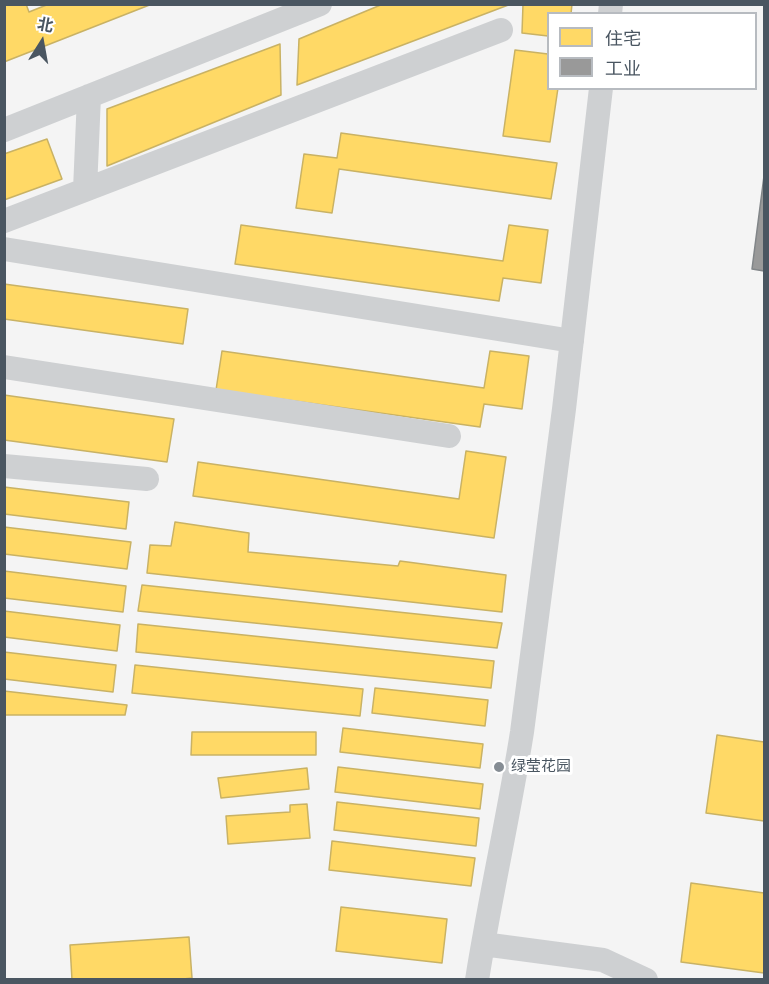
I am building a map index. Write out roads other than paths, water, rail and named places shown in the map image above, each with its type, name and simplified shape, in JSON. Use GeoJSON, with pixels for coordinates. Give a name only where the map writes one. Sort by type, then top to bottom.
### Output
{"type":"FeatureCollection","features":[{"type":"Feature","properties":{"kind":"street"},"geometry":{"type":"LineString","coordinates":[[4,130],[320,4]]}},
{"type":"Feature","properties":{"kind":"street"},"geometry":{"type":"LineString","coordinates":[[4,221],[501,30]]}},
{"type":"Feature","properties":{"kind":"street"},"geometry":{"type":"LineString","coordinates":[[477,980],[522,732],[572,341],[601,90]]}},
{"type":"Feature","properties":{"kind":"street"},"geometry":{"type":"LineString","coordinates":[[85,190],[89,96]]}},
{"type":"Feature","properties":{"kind":"street"},"geometry":{"type":"LineString","coordinates":[[4,249],[572,341]]}},
{"type":"Feature","properties":{"kind":"street"},"geometry":{"type":"LineString","coordinates":[[4,367],[449,436]]}},
{"type":"Feature","properties":{"kind":"street"},"geometry":{"type":"LineString","coordinates":[[4,466],[147,479]]}},
{"type":"Feature","properties":{"kind":"street"},"geometry":{"type":"LineString","coordinates":[[483,944],[603,960],[646,980]]}},
{"type":"Feature","properties":{"kind":"place","name":"绿莹花园"},"geometry":{"type":"Point","coordinates":[499,767]}}]}
